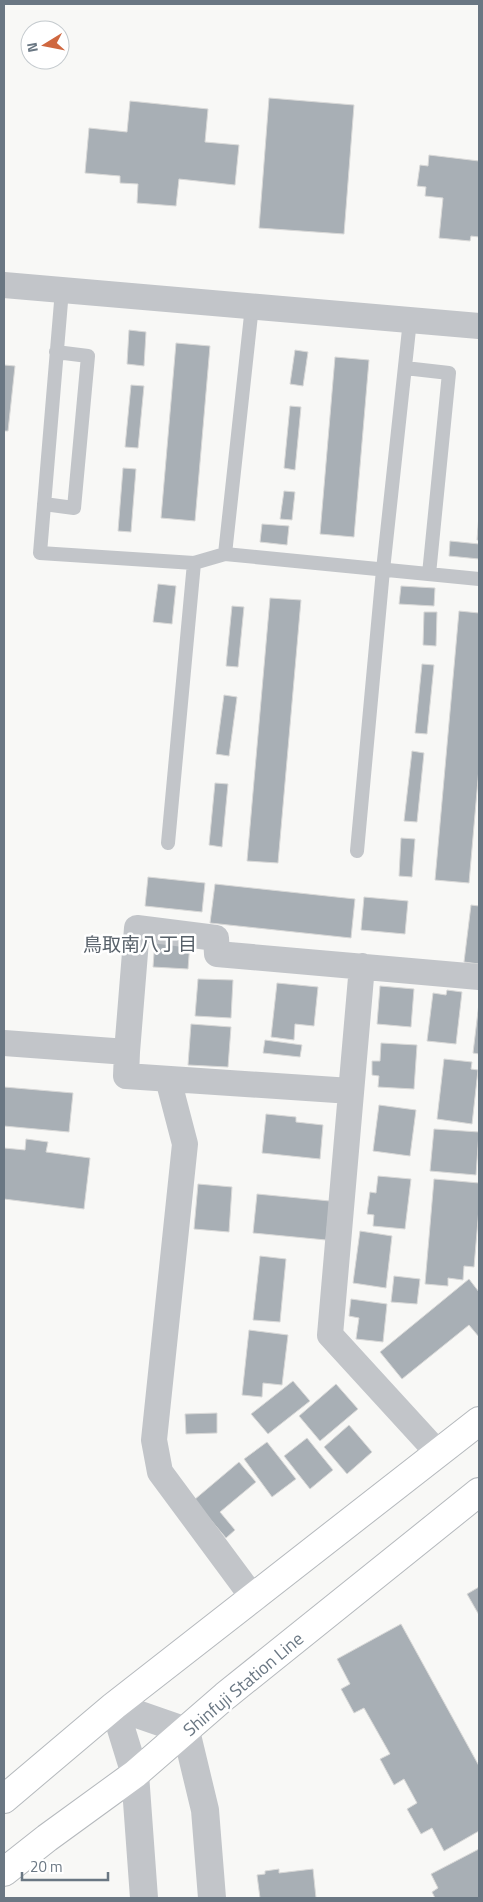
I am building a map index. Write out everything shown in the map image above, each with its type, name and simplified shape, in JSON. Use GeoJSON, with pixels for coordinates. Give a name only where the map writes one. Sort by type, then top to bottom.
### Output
{"type":"FeatureCollection","features":[{"type":"Feature","properties":{"kind":"main road"},"geometry":{"type":"LineString","coordinates":[[4,1799],[114,1706],[254,1599],[479,1421]]}},
{"type":"Feature","properties":{"kind":"main road","name":"Shinfuji Station Line"},"geometry":{"type":"LineString","coordinates":[[4,1872],[135,1774],[225,1696],[479,1492]]}},
{"type":"Feature","properties":{"kind":"street"},"geometry":{"type":"LineString","coordinates":[[4,284],[479,326]]}},
{"type":"Feature","properties":{"kind":"street"},"geometry":{"type":"LineString","coordinates":[[351,1091],[126,1076],[137,928],[216,938],[217,954],[479,977]]}},
{"type":"Feature","properties":{"kind":"street"},"geometry":{"type":"LineString","coordinates":[[362,966],[330,1335],[438,1454]]}},
{"type":"Feature","properties":{"kind":"street"},"geometry":{"type":"LineString","coordinates":[[4,1043],[127,1052]]}},
{"type":"Feature","properties":{"kind":"street"},"geometry":{"type":"LineString","coordinates":[[168,1079],[185,1144],[154,1440],[160,1472],[254,1599]]}},
{"type":"Feature","properties":{"kind":"street"},"geometry":{"type":"LineString","coordinates":[[114,1706],[186,1731],[205,1810],[212,1898]]}},
{"type":"Feature","properties":{"kind":"street"},"geometry":{"type":"LineString","coordinates":[[114,1706],[135,1774],[144,1898]]}},
{"type":"Feature","properties":{"kind":"lane"},"geometry":{"type":"LineString","coordinates":[[62,290],[40,553],[194,563],[224,554],[479,579]]}},
{"type":"Feature","properties":{"kind":"lane"},"geometry":{"type":"LineString","coordinates":[[224,554],[252,306]]}},
{"type":"Feature","properties":{"kind":"lane"},"geometry":{"type":"LineString","coordinates":[[357,851],[383,570],[410,320]]}},
{"type":"Feature","properties":{"kind":"lane"},"geometry":{"type":"LineString","coordinates":[[44,504],[74,508],[88,356],[56,352]]}},
{"type":"Feature","properties":{"kind":"lane"},"geometry":{"type":"LineString","coordinates":[[405,368],[449,373],[429,574]]}},
{"type":"Feature","properties":{"kind":"lane"},"geometry":{"type":"LineString","coordinates":[[168,843],[194,563]]}},
{"type":"Feature","properties":{"kind":"building"},"geometry":{"type":"Polygon","coordinates":[[[269,98],[354,105],[344,234],[259,228],[269,98]]]}},
{"type":"Feature","properties":{"kind":"building"},"geometry":{"type":"Polygon","coordinates":[[[130,101],[208,109],[205,142],[239,145],[235,185],[179,179],[176,206],[137,203],[138,184],[120,183],[120,176],[85,173],[89,128],[127,132],[130,101]]]}},
{"type":"Feature","properties":{"kind":"building"},"geometry":{"type":"Polygon","coordinates":[[[429,155],[479,161],[479,237],[471,236],[470,241],[439,238],[443,198],[425,196],[426,187],[417,186],[420,165],[428,166],[429,155]]]}},
{"type":"Feature","properties":{"kind":"building"},"geometry":{"type":"Polygon","coordinates":[[[129,330],[146,332],[144,366],[127,364],[129,330]]]}},
{"type":"Feature","properties":{"kind":"building"},"geometry":{"type":"Polygon","coordinates":[[[176,343],[210,346],[195,521],[161,518],[176,343]]]}},
{"type":"Feature","properties":{"kind":"building"},"geometry":{"type":"Polygon","coordinates":[[[295,350],[308,352],[303,386],[290,384],[295,350]]]}},
{"type":"Feature","properties":{"kind":"building"},"geometry":{"type":"Polygon","coordinates":[[[335,357],[369,360],[354,537],[320,534],[335,357]]]}},
{"type":"Feature","properties":{"kind":"building"},"geometry":{"type":"Polygon","coordinates":[[[4,365],[15,366],[8,431],[4,431],[4,365]]]}},
{"type":"Feature","properties":{"kind":"building"},"geometry":{"type":"Polygon","coordinates":[[[131,385],[144,386],[138,448],[125,447],[131,385]]]}},
{"type":"Feature","properties":{"kind":"building"},"geometry":{"type":"Polygon","coordinates":[[[290,406],[301,407],[295,470],[284,468],[290,406]]]}},
{"type":"Feature","properties":{"kind":"building"},"geometry":{"type":"Polygon","coordinates":[[[123,468],[136,469],[131,532],[118,531],[123,468]]]}},
{"type":"Feature","properties":{"kind":"building"},"geometry":{"type":"Polygon","coordinates":[[[284,491],[295,492],[292,520],[280,519],[284,491]]]}},
{"type":"Feature","properties":{"kind":"building"},"geometry":{"type":"Polygon","coordinates":[[[479,515],[479,540],[477,540],[479,515]]]}},
{"type":"Feature","properties":{"kind":"building"},"geometry":{"type":"Polygon","coordinates":[[[262,524],[289,526],[287,545],[260,542],[262,524]]]}},
{"type":"Feature","properties":{"kind":"building"},"geometry":{"type":"Polygon","coordinates":[[[450,541],[479,544],[479,559],[449,556],[450,541]]]}},
{"type":"Feature","properties":{"kind":"building"},"geometry":{"type":"Polygon","coordinates":[[[158,584],[176,586],[172,624],[153,622],[158,584]]]}},
{"type":"Feature","properties":{"kind":"building"},"geometry":{"type":"Polygon","coordinates":[[[401,586],[435,588],[434,606],[399,604],[401,586]]]}},
{"type":"Feature","properties":{"kind":"building"},"geometry":{"type":"Polygon","coordinates":[[[270,598],[301,600],[278,863],[247,861],[270,598]]]}},
{"type":"Feature","properties":{"kind":"building"},"geometry":{"type":"Polygon","coordinates":[[[232,606],[244,607],[238,667],[226,666],[232,606]]]}},
{"type":"Feature","properties":{"kind":"building"},"geometry":{"type":"Polygon","coordinates":[[[459,611],[479,613],[479,768],[469,883],[435,880],[459,611]]]}},
{"type":"Feature","properties":{"kind":"building"},"geometry":{"type":"Polygon","coordinates":[[[424,612],[437,612],[436,646],[423,645],[424,612]]]}},
{"type":"Feature","properties":{"kind":"building"},"geometry":{"type":"Polygon","coordinates":[[[422,664],[434,665],[427,734],[415,733],[422,664]]]}},
{"type":"Feature","properties":{"kind":"building"},"geometry":{"type":"Polygon","coordinates":[[[224,695],[237,697],[229,756],[216,754],[224,695]]]}},
{"type":"Feature","properties":{"kind":"building"},"geometry":{"type":"Polygon","coordinates":[[[412,751],[424,753],[417,822],[404,821],[412,751]]]}},
{"type":"Feature","properties":{"kind":"building"},"geometry":{"type":"Polygon","coordinates":[[[215,783],[228,784],[222,847],[209,845],[215,783]]]}},
{"type":"Feature","properties":{"kind":"building"},"geometry":{"type":"Polygon","coordinates":[[[401,838],[415,839],[412,877],[399,876],[401,838]]]}},
{"type":"Feature","properties":{"kind":"building"},"geometry":{"type":"Polygon","coordinates":[[[148,877],[205,883],[202,912],[145,906],[148,877]]]}},
{"type":"Feature","properties":{"kind":"building"},"geometry":{"type":"Polygon","coordinates":[[[215,884],[355,899],[351,938],[210,923],[215,884]]]}},
{"type":"Feature","properties":{"kind":"building"},"geometry":{"type":"Polygon","coordinates":[[[364,897],[408,901],[405,934],[361,930],[364,897]]]}},
{"type":"Feature","properties":{"kind":"building"},"geometry":{"type":"Polygon","coordinates":[[[471,905],[479,906],[479,964],[464,962],[471,905]]]}},
{"type":"Feature","properties":{"kind":"building"},"geometry":{"type":"Polygon","coordinates":[[[155,940],[190,942],[188,969],[153,967],[155,940]]]}},
{"type":"Feature","properties":{"kind":"building"},"geometry":{"type":"Polygon","coordinates":[[[198,979],[233,980],[231,1018],[195,1016],[198,979]]]}},
{"type":"Feature","properties":{"kind":"building"},"geometry":{"type":"Polygon","coordinates":[[[277,983],[318,987],[314,1026],[295,1024],[294,1040],[271,1037],[277,983]]]}},
{"type":"Feature","properties":{"kind":"building"},"geometry":{"type":"Polygon","coordinates":[[[380,986],[414,989],[411,1027],[377,1024],[380,986]]]}},
{"type":"Feature","properties":{"kind":"building"},"geometry":{"type":"Polygon","coordinates":[[[447,990],[462,992],[456,1044],[427,1041],[433,993],[446,995],[447,990]]]}},
{"type":"Feature","properties":{"kind":"building"},"geometry":{"type":"Polygon","coordinates":[[[479,1003],[479,1054],[473,1053],[479,1003]]]}},
{"type":"Feature","properties":{"kind":"building"},"geometry":{"type":"Polygon","coordinates":[[[191,1024],[231,1027],[228,1067],[188,1065],[191,1024]]]}},
{"type":"Feature","properties":{"kind":"building"},"geometry":{"type":"Polygon","coordinates":[[[265,1040],[302,1045],[300,1057],[263,1053],[265,1040]]]}},
{"type":"Feature","properties":{"kind":"building"},"geometry":{"type":"Polygon","coordinates":[[[381,1043],[417,1045],[414,1089],[378,1087],[379,1076],[372,1075],[372,1061],[380,1061],[381,1043]]]}},
{"type":"Feature","properties":{"kind":"building"},"geometry":{"type":"Polygon","coordinates":[[[444,1059],[472,1062],[471,1069],[478,1070],[472,1124],[437,1119],[444,1059]]]}},
{"type":"Feature","properties":{"kind":"building"},"geometry":{"type":"Polygon","coordinates":[[[4,1087],[73,1093],[69,1132],[4,1126],[4,1087]]]}},
{"type":"Feature","properties":{"kind":"building"},"geometry":{"type":"Polygon","coordinates":[[[379,1105],[416,1110],[410,1156],[373,1151],[379,1105]]]}},
{"type":"Feature","properties":{"kind":"building"},"geometry":{"type":"Polygon","coordinates":[[[266,1114],[296,1117],[296,1122],[323,1125],[320,1159],[262,1153],[266,1114]]]}},
{"type":"Feature","properties":{"kind":"building"},"geometry":{"type":"Polygon","coordinates":[[[434,1129],[479,1132],[476,1175],[430,1171],[434,1129]]]}},
{"type":"Feature","properties":{"kind":"building"},"geometry":{"type":"Polygon","coordinates":[[[26,1139],[48,1142],[46,1152],[90,1158],[84,1209],[4,1199],[4,1148],[25,1150],[26,1139]]]}},
{"type":"Feature","properties":{"kind":"building"},"geometry":{"type":"Polygon","coordinates":[[[378,1176],[411,1179],[405,1229],[373,1226],[374,1215],[367,1214],[370,1192],[376,1193],[378,1176]]]}},
{"type":"Feature","properties":{"kind":"building"},"geometry":{"type":"Polygon","coordinates":[[[434,1179],[479,1183],[474,1267],[464,1266],[463,1280],[448,1278],[448,1286],[425,1284],[434,1179]]]}},
{"type":"Feature","properties":{"kind":"building"},"geometry":{"type":"Polygon","coordinates":[[[198,1184],[232,1187],[229,1232],[194,1229],[198,1184]]]}},
{"type":"Feature","properties":{"kind":"building"},"geometry":{"type":"Polygon","coordinates":[[[257,1194],[330,1201],[326,1240],[253,1233],[257,1194]]]}},
{"type":"Feature","properties":{"kind":"building"},"geometry":{"type":"Polygon","coordinates":[[[360,1231],[392,1236],[386,1288],[353,1283],[360,1231]]]}},
{"type":"Feature","properties":{"kind":"building"},"geometry":{"type":"Polygon","coordinates":[[[260,1256],[286,1259],[280,1322],[253,1320],[260,1256]]]}},
{"type":"Feature","properties":{"kind":"building"},"geometry":{"type":"Polygon","coordinates":[[[394,1276],[420,1279],[417,1304],[391,1302],[394,1276]]]}},
{"type":"Feature","properties":{"kind":"building"},"geometry":{"type":"Polygon","coordinates":[[[469,1279],[479,1292],[479,1337],[469,1325],[402,1379],[380,1352],[469,1279]]]}},
{"type":"Feature","properties":{"kind":"building"},"geometry":{"type":"Polygon","coordinates":[[[351,1299],[387,1304],[383,1342],[356,1339],[359,1318],[349,1316],[351,1299]]]}},
{"type":"Feature","properties":{"kind":"building"},"geometry":{"type":"Polygon","coordinates":[[[249,1330],[288,1335],[282,1385],[263,1383],[262,1397],[242,1395],[249,1330]]]}},
{"type":"Feature","properties":{"kind":"building"},"geometry":{"type":"Polygon","coordinates":[[[293,1381],[310,1401],[268,1434],[251,1414],[293,1381]]]}},
{"type":"Feature","properties":{"kind":"building"},"geometry":{"type":"Polygon","coordinates":[[[336,1384],[358,1409],[320,1441],[299,1416],[336,1384]]]}},
{"type":"Feature","properties":{"kind":"building"},"geometry":{"type":"Polygon","coordinates":[[[217,1413],[217,1433],[186,1434],[185,1414],[217,1413]]]}},
{"type":"Feature","properties":{"kind":"building"},"geometry":{"type":"Polygon","coordinates":[[[349,1425],[372,1452],[347,1474],[324,1447],[349,1425]]]}},
{"type":"Feature","properties":{"kind":"building"},"geometry":{"type":"Polygon","coordinates":[[[307,1438],[333,1470],[310,1489],[284,1456],[307,1438]]]}},
{"type":"Feature","properties":{"kind":"building"},"geometry":{"type":"Polygon","coordinates":[[[267,1442],[296,1479],[272,1497],[244,1459],[267,1442]]]}},
{"type":"Feature","properties":{"kind":"building"},"geometry":{"type":"Polygon","coordinates":[[[239,1462],[256,1482],[220,1512],[235,1530],[226,1538],[194,1500],[239,1462]]]}},
{"type":"Feature","properties":{"kind":"building"},"geometry":{"type":"Polygon","coordinates":[[[479,1587],[479,1615],[467,1594],[479,1587]]]}},
{"type":"Feature","properties":{"kind":"building"},"geometry":{"type":"Polygon","coordinates":[[[401,1624],[479,1766],[479,1831],[444,1851],[432,1828],[421,1834],[407,1809],[417,1803],[404,1779],[394,1785],[380,1759],[390,1754],[364,1708],[354,1713],[341,1689],[350,1684],[337,1659],[401,1624]]]}},
{"type":"Feature","properties":{"kind":"building"},"geometry":{"type":"Polygon","coordinates":[[[479,1849],[479,1898],[435,1898],[432,1892],[438,1888],[431,1874],[479,1849]]]}},
{"type":"Feature","properties":{"kind":"building"},"geometry":{"type":"Polygon","coordinates":[[[279,1869],[279,1873],[313,1869],[316,1898],[260,1898],[257,1875],[265,1874],[265,1871],[279,1869]]]}},
{"type":"Feature","properties":{"kind":"district","name":"鳥取南八丁目"},"geometry":{"type":"Point","coordinates":[140,943]}}]}
